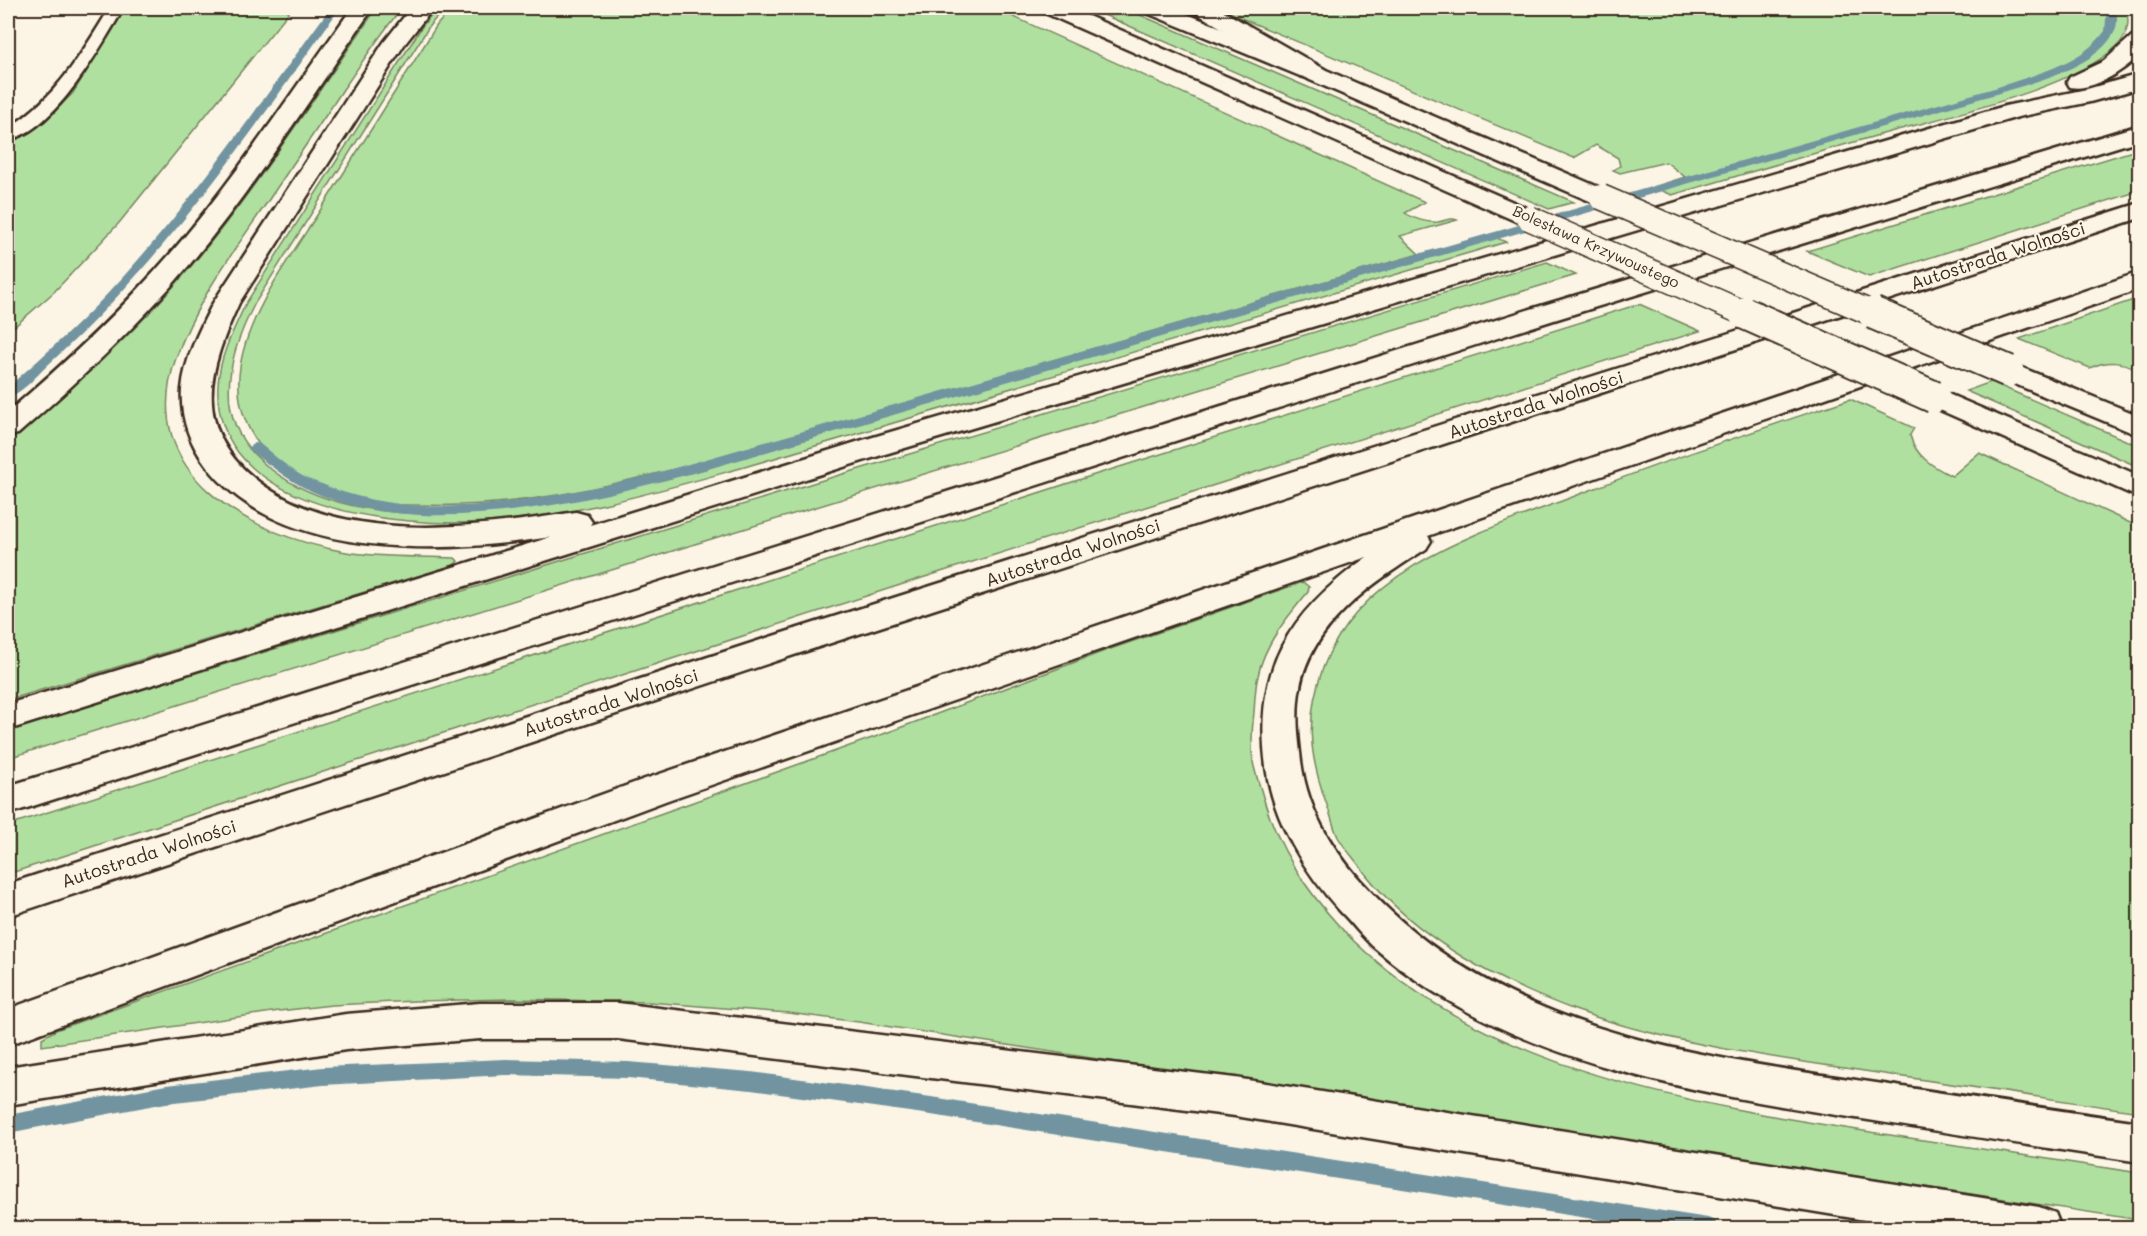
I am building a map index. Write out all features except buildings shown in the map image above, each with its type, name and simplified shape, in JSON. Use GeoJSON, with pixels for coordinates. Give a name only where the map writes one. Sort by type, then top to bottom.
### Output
{"type":"FeatureCollection","features":[{"type":"Feature","properties":{"kind":"main road"},"geometry":{"type":"LineString","coordinates":[[8,427],[104,341],[181,258],[220,209],[362,8]]}},
{"type":"Feature","properties":{"kind":"main road"},"geometry":{"type":"LineString","coordinates":[[422,8],[395,42],[255,256],[226,303],[208,340],[198,374],[196,391],[199,426],[207,445],[235,480],[280,508],[334,527],[396,535],[475,536],[540,529],[656,505],[874,447]]}},
{"type":"Feature","properties":{"kind":"main road","name":"Bolesława Krzywoustego"},"geometry":{"type":"LineString","coordinates":[[1053,8],[2139,488]]}},
{"type":"Feature","properties":{"kind":"main road"},"geometry":{"type":"LineString","coordinates":[[1155,8],[1318,75],[2139,427]]}},
{"type":"Feature","properties":{"kind":"main road"},"geometry":{"type":"LineString","coordinates":[[1204,8],[1318,75]]}},
{"type":"Feature","properties":{"kind":"main road"},"geometry":{"type":"LineString","coordinates":[[2013,111],[2100,73],[2130,53],[2139,41]]}},
{"type":"Feature","properties":{"kind":"main road"},"geometry":{"type":"LineString","coordinates":[[8,717],[874,447],[2013,111],[2090,95],[2139,81]]}},
{"type":"Feature","properties":{"kind":"main road"},"geometry":{"type":"LineString","coordinates":[[8,800],[1544,314],[2139,132]]}},
{"type":"Feature","properties":{"kind":"main road","name":"Autostrada Wolności"},"geometry":{"type":"LineString","coordinates":[[8,900],[783,646],[2139,210]]}},
{"type":"Feature","properties":{"kind":"main road"},"geometry":{"type":"LineString","coordinates":[[8,1027],[656,790],[2139,280]]}},
{"type":"Feature","properties":{"kind":"main road"},"geometry":{"type":"LineString","coordinates":[[1514,494],[1422,537],[1360,579],[1336,600],[1303,639],[1285,680],[1280,732],[1282,760],[1300,821],[1327,869],[1373,922],[1399,946],[1431,969],[1512,1014],[1570,1036],[1643,1059],[1796,1090],[2139,1142]]}},
{"type":"Feature","properties":{"kind":"main road"},"geometry":{"type":"LineString","coordinates":[[8,1086],[346,1032],[480,1022],[618,1021],[1235,1097],[2038,1228]]}},
{"type":"Feature","properties":{"kind":"lane"},"geometry":{"type":"LineString","coordinates":[[8,135],[32,122],[59,98],[117,8]]}},
{"type":"Feature","properties":{"kind":"green space"},"geometry":{"type":"Polygon","coordinates":[[[125,8],[292,8],[119,223],[54,292],[8,332],[8,142],[51,115],[73,93],[125,8]]]}},
{"type":"Feature","properties":{"kind":"green space"},"geometry":{"type":"Polygon","coordinates":[[[377,8],[402,8],[365,57],[229,258],[194,316],[176,358],[168,399],[172,435],[186,466],[209,492],[239,514],[273,531],[309,544],[346,552],[455,558],[458,561],[454,565],[8,700],[8,443],[98,364],[182,277],[258,179],[377,8]]]}},
{"type":"Feature","properties":{"kind":"green space"},"geometry":{"type":"Polygon","coordinates":[[[437,8],[445,8],[430,25],[255,303],[238,341],[233,361],[230,400],[233,419],[242,438],[255,455],[298,486],[350,505],[408,513],[470,513],[533,506],[594,495],[701,470],[1495,237],[1506,242],[741,468],[616,501],[552,514],[488,522],[407,521],[361,514],[317,503],[277,485],[245,460],[224,427],[218,384],[219,373],[228,342],[246,303],[423,25],[437,8]]]}},
{"type":"Feature","properties":{"kind":"green space"},"geometry":{"type":"Polygon","coordinates":[[[452,8],[994,8],[1425,202],[1405,213],[1412,217],[1434,222],[1457,220],[1400,236],[1419,254],[698,463],[595,488],[525,500],[455,505],[396,505],[366,502],[339,494],[312,482],[286,468],[263,449],[247,425],[242,411],[240,367],[245,346],[261,305],[437,25],[452,8]]]}},
{"type":"Feature","properties":{"kind":"green space"},"geometry":{"type":"Polygon","coordinates":[[[1088,8],[1124,8],[1574,202],[1549,209],[1088,8]]]}},
{"type":"Feature","properties":{"kind":"green space"},"geometry":{"type":"Polygon","coordinates":[[[1222,8],[2126,8],[2128,23],[2126,32],[2118,45],[2073,74],[2043,87],[1978,108],[1672,195],[1653,187],[1685,177],[1666,162],[1620,173],[1613,170],[1620,166],[1618,158],[1596,145],[1574,158],[1222,8]]]}},
{"type":"Feature","properties":{"kind":"green space"},"geometry":{"type":"Polygon","coordinates":[[[2139,149],[2139,191],[1869,277],[1807,251],[2139,149]]]}},
{"type":"Feature","properties":{"kind":"green space"},"geometry":{"type":"Polygon","coordinates":[[[1547,262],[1576,275],[695,544],[8,758],[8,731],[813,483],[1547,262]]]}},
{"type":"Feature","properties":{"kind":"green space"},"geometry":{"type":"Polygon","coordinates":[[[2139,298],[2139,370],[2114,363],[2090,368],[2019,339],[2139,298]]]}},
{"type":"Feature","properties":{"kind":"green space"},"geometry":{"type":"Polygon","coordinates":[[[1639,304],[1700,331],[925,577],[8,874],[8,825],[1094,475],[1639,304]]]}},
{"type":"Feature","properties":{"kind":"green space"},"geometry":{"type":"Polygon","coordinates":[[[1991,382],[2139,446],[2139,467],[1966,391],[1991,382]]]}},
{"type":"Feature","properties":{"kind":"green space"},"geometry":{"type":"Polygon","coordinates":[[[1850,399],[1914,428],[1910,435],[1920,455],[1938,469],[1952,476],[1979,453],[2139,527],[2139,1112],[1746,1053],[1643,1031],[1575,1010],[1484,970],[1428,934],[1379,890],[1336,833],[1316,770],[1313,753],[1314,704],[1323,668],[1341,633],[1365,603],[1395,578],[1429,557],[1502,523],[1643,470],[1850,399]]]}},
{"type":"Feature","properties":{"kind":"green space"},"geometry":{"type":"Polygon","coordinates":[[[1303,582],[1309,587],[1308,592],[1278,631],[1261,664],[1256,685],[1253,724],[1254,766],[1276,834],[1304,883],[1341,928],[1396,977],[1458,1017],[1525,1050],[1596,1075],[1670,1095],[1818,1124],[2139,1173],[2139,1220],[859,1022],[788,1013],[649,1002],[511,999],[415,1001],[332,1005],[279,1011],[42,1046],[42,1038],[56,1030],[886,733],[1102,652],[1303,582]]]}},
{"type":"Feature","properties":{"kind":"waterway"},"geometry":{"type":"LineString","coordinates":[[8,393],[77,331],[142,263],[217,169],[335,8]]}},
{"type":"Feature","properties":{"kind":"waterway"},"geometry":{"type":"LineString","coordinates":[[255,447],[299,480],[351,500],[408,509],[468,510],[530,504],[647,480],[699,467],[2002,89],[2062,68],[2090,52],[2110,31],[2111,8]]}},
{"type":"Feature","properties":{"kind":"waterway"},"geometry":{"type":"LineString","coordinates":[[8,1124],[166,1094],[323,1076],[505,1067],[628,1070],[751,1081],[931,1106],[1708,1228]]}}]}
